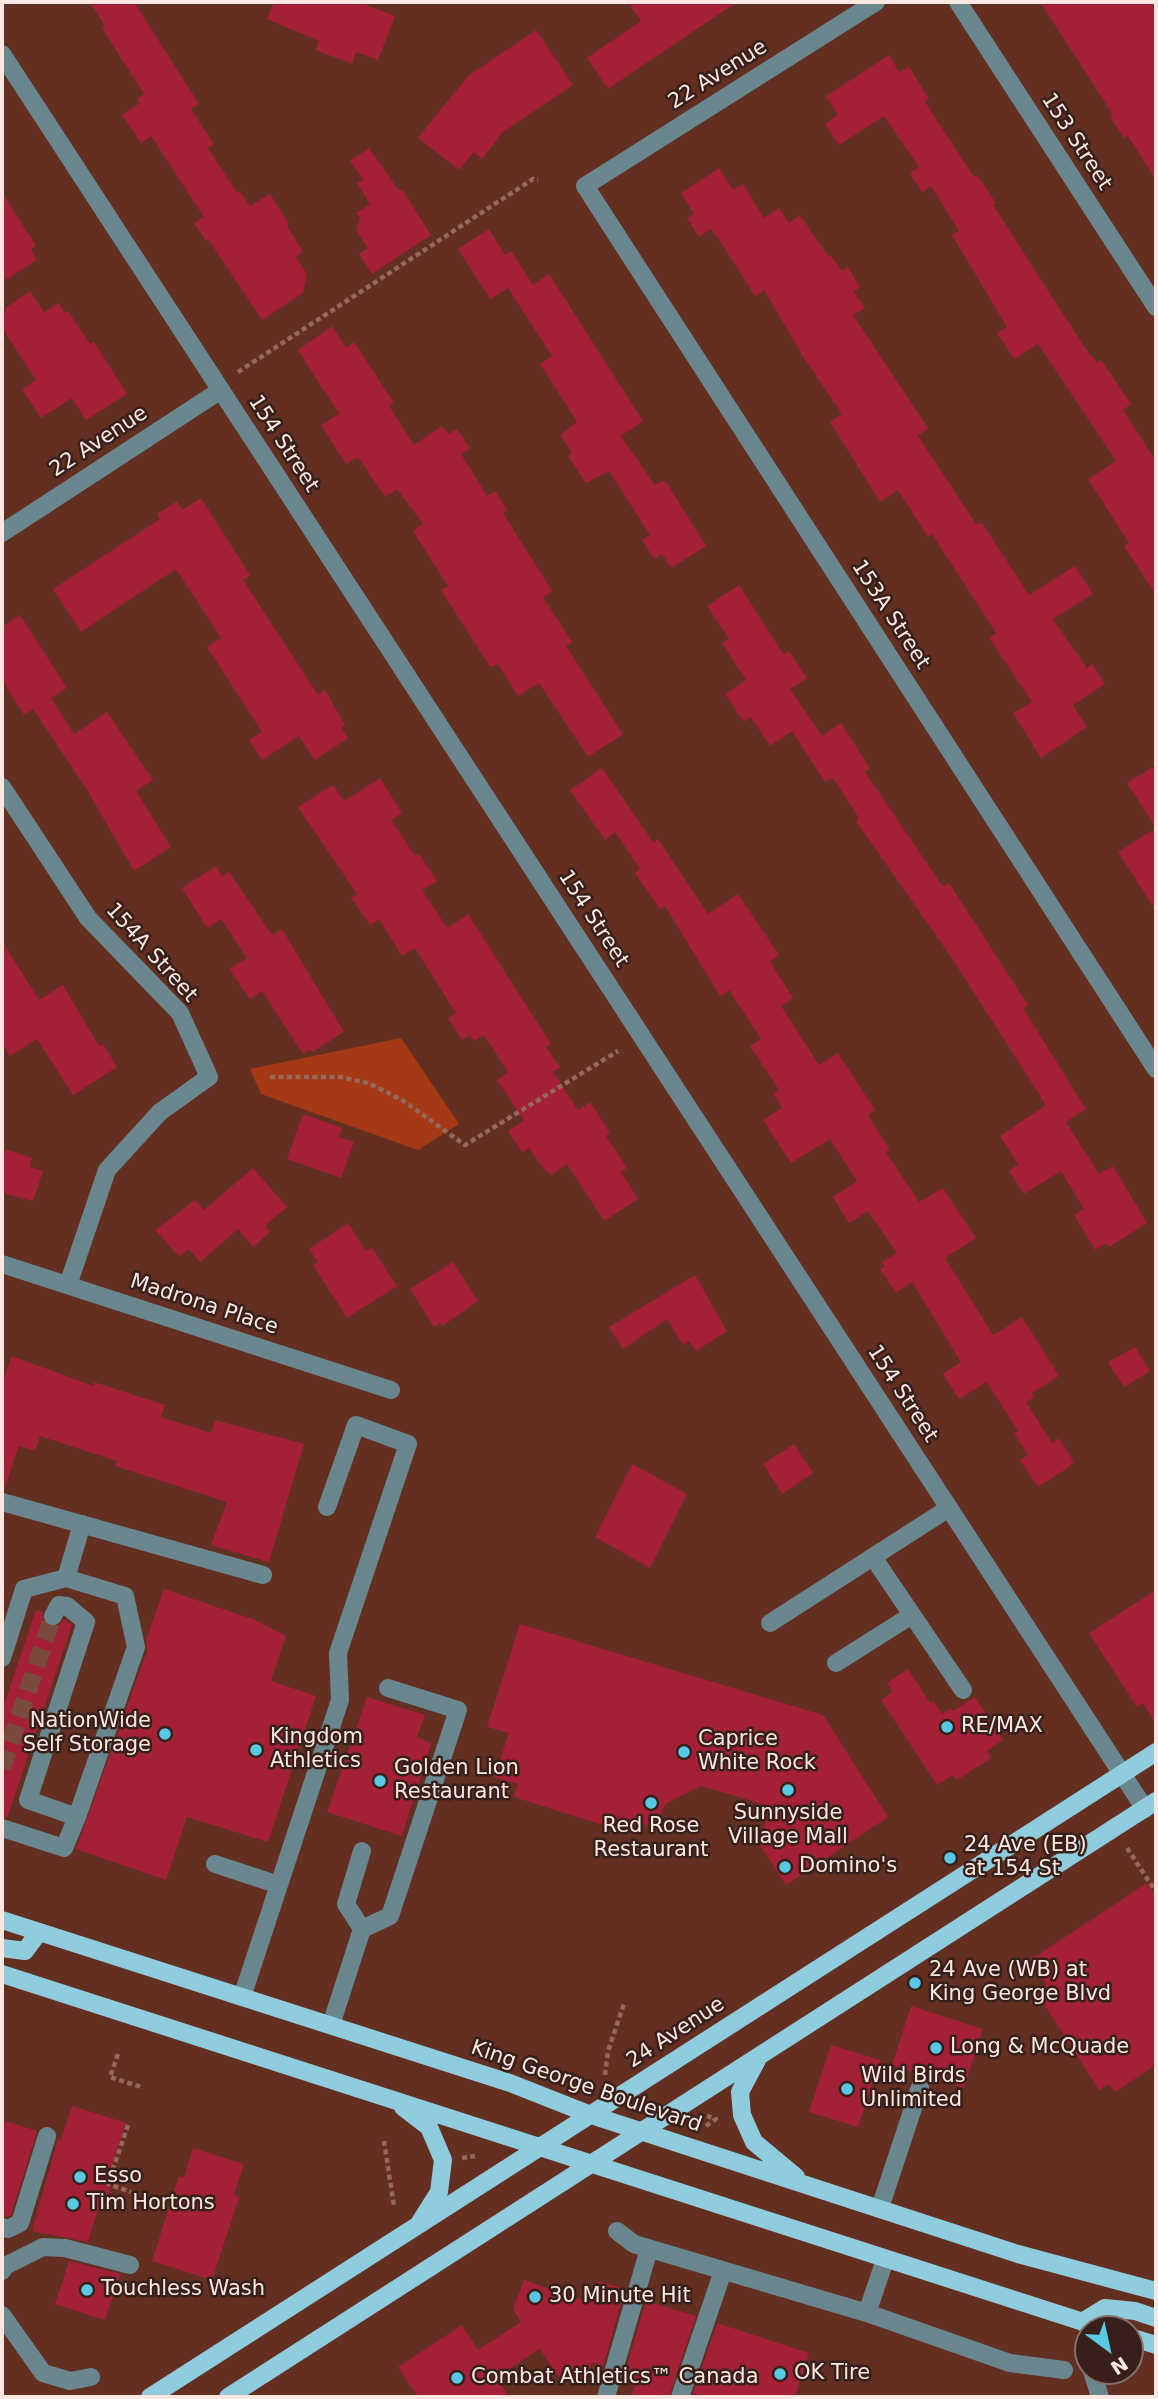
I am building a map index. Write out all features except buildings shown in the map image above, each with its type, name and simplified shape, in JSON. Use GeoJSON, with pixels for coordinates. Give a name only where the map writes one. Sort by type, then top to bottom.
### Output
{"type":"FeatureCollection","features":[{"type":"Feature","properties":{"kind":"main road","name":"24 Avenue"},"geometry":{"type":"LineString","coordinates":[[150,2397],[1156,1752]]}},
{"type":"Feature","properties":{"kind":"main road"},"geometry":{"type":"LineString","coordinates":[[228,2397],[1151,1805]]}},
{"type":"Feature","properties":{"kind":"main road","name":"King George Boulevard"},"geometry":{"type":"LineString","coordinates":[[2,1920],[510,2083],[641,2132],[1018,2253],[1156,2291]]}},
{"type":"Feature","properties":{"kind":"main road"},"geometry":{"type":"LineString","coordinates":[[2,1948],[25,1951],[39,1932]]}},
{"type":"Feature","properties":{"kind":"main road"},"geometry":{"type":"LineString","coordinates":[[2,1974],[1074,2319]]}},
{"type":"Feature","properties":{"kind":"main road"},"geometry":{"type":"LineString","coordinates":[[759,2057],[740,2092],[742,2115],[754,2142],[804,2183]]}},
{"type":"Feature","properties":{"kind":"main road"},"geometry":{"type":"LineString","coordinates":[[395,2100],[429,2127],[443,2160],[439,2192],[418,2226]]}},
{"type":"Feature","properties":{"kind":"main road"},"geometry":{"type":"LineString","coordinates":[[1094,2315],[1105,2308],[1135,2311],[1156,2318]]}},
{"type":"Feature","properties":{"kind":"street","name":"22 Avenue"},"geometry":{"type":"LineString","coordinates":[[585,187],[876,2]]}},
{"type":"Feature","properties":{"kind":"street","name":"153 Street"},"geometry":{"type":"LineString","coordinates":[[958,2],[1156,307]]}},
{"type":"Feature","properties":{"kind":"street","name":"154 Street"},"geometry":{"type":"LineString","coordinates":[[4,63],[221,390],[1122,1773],[1151,1805]]}},
{"type":"Feature","properties":{"kind":"street","name":"153A Street"},"geometry":{"type":"LineString","coordinates":[[585,187],[1156,1069]]}},
{"type":"Feature","properties":{"kind":"street","name":"22 Avenue"},"geometry":{"type":"LineString","coordinates":[[2,533],[221,390]]}},
{"type":"Feature","properties":{"kind":"street","name":"154A Street"},"geometry":{"type":"LineString","coordinates":[[2,787],[88,918],[180,1013],[209,1077],[160,1112],[107,1170],[68,1285]]}},
{"type":"Feature","properties":{"kind":"street","name":"Madrona Place"},"geometry":{"type":"LineString","coordinates":[[2,1264],[391,1390]]}},
{"type":"Feature","properties":{"kind":"street"},"geometry":{"type":"LineString","coordinates":[[242,1997],[340,1700],[338,1653],[408,1444],[356,1425],[327,1507]]}},
{"type":"Feature","properties":{"kind":"street"},"geometry":{"type":"LineString","coordinates":[[2,1502],[262,1575]]}},
{"type":"Feature","properties":{"kind":"street"},"geometry":{"type":"LineString","coordinates":[[770,1623],[950,1508]]}},
{"type":"Feature","properties":{"kind":"street"},"geometry":{"type":"LineString","coordinates":[[66,1578],[82,1524]]}},
{"type":"Feature","properties":{"kind":"street"},"geometry":{"type":"LineString","coordinates":[[873,1557],[963,1690]]}},
{"type":"Feature","properties":{"kind":"street"},"geometry":{"type":"LineString","coordinates":[[2,1658],[24,1589],[66,1578],[125,1596],[136,1647],[64,1849],[2,1828]]}},
{"type":"Feature","properties":{"kind":"street"},"geometry":{"type":"LineString","coordinates":[[53,1616],[55,1608],[67,1606],[86,1622],[27,1800],[77,1817]]}},
{"type":"Feature","properties":{"kind":"street"},"geometry":{"type":"LineString","coordinates":[[836,1663],[912,1615]]}},
{"type":"Feature","properties":{"kind":"street"},"geometry":{"type":"LineString","coordinates":[[331,2025],[362,1929],[390,1916],[458,1710],[388,1688]]}},
{"type":"Feature","properties":{"kind":"street"},"geometry":{"type":"LineString","coordinates":[[362,1851],[346,1904],[362,1929]]}},
{"type":"Feature","properties":{"kind":"street"},"geometry":{"type":"LineString","coordinates":[[215,1864],[278,1885]]}},
{"type":"Feature","properties":{"kind":"street"},"geometry":{"type":"LineString","coordinates":[[880,2208],[920,2087]]}},
{"type":"Feature","properties":{"kind":"street"},"geometry":{"type":"LineString","coordinates":[[2,2227],[8,2229],[20,2223],[47,2136]]}},
{"type":"Feature","properties":{"kind":"street"},"geometry":{"type":"LineString","coordinates":[[617,2231],[634,2244],[867,2313],[1010,2362],[1064,2370]]}},
{"type":"Feature","properties":{"kind":"street"},"geometry":{"type":"LineString","coordinates":[[2,2271],[5,2266],[43,2248],[65,2248],[130,2265]]}},
{"type":"Feature","properties":{"kind":"street"},"geometry":{"type":"LineString","coordinates":[[606,2397],[649,2249]]}},
{"type":"Feature","properties":{"kind":"street"},"geometry":{"type":"LineString","coordinates":[[867,2313],[885,2260]]}},
{"type":"Feature","properties":{"kind":"street"},"geometry":{"type":"LineString","coordinates":[[680,2397],[723,2271]]}},
{"type":"Feature","properties":{"kind":"street"},"geometry":{"type":"LineString","coordinates":[[2,2315],[43,2373],[70,2381],[90,2377]]}},
{"type":"Feature","properties":{"kind":"path"},"geometry":{"type":"LineString","coordinates":[[239,372],[533,180],[538,180]]}},
{"type":"Feature","properties":{"kind":"path"},"geometry":{"type":"LineString","coordinates":[[270,1077],[340,1077],[368,1083],[402,1100],[465,1146],[618,1051]]}},
{"type":"Feature","properties":{"kind":"path"},"geometry":{"type":"LineString","coordinates":[[1127,1848],[1156,1892]]}},
{"type":"Feature","properties":{"kind":"path"},"geometry":{"type":"LineString","coordinates":[[605,2075],[608,2051],[624,2004]]}},
{"type":"Feature","properties":{"kind":"path"},"geometry":{"type":"LineString","coordinates":[[118,2054],[110,2077],[141,2087]]}},
{"type":"Feature","properties":{"kind":"path"},"geometry":{"type":"LineString","coordinates":[[706,2126],[716,2119],[707,2116]]}},
{"type":"Feature","properties":{"kind":"path"},"geometry":{"type":"LineString","coordinates":[[128,2125],[108,2184],[131,2192]]}},
{"type":"Feature","properties":{"kind":"path"},"geometry":{"type":"LineString","coordinates":[[384,2141],[394,2206]]}},
{"type":"Feature","properties":{"kind":"path"},"geometry":{"type":"LineString","coordinates":[[462,2158],[475,2156],[486,2148]]}},
{"type":"Feature","properties":{"kind":"path"},"geometry":{"type":"LineString","coordinates":[[475,2156],[486,2161]]}},
{"type":"Feature","properties":{"kind":"shaded area"},"geometry":{"type":"Polygon","coordinates":[[[401,1038],[459,1124],[418,1150],[261,1094],[250,1069],[401,1038]]]}},
{"type":"Feature","properties":{"kind":"tunnel"},"geometry":{"type":"LineString","coordinates":[[2,1768],[53,1616]]}},
{"type":"Feature","properties":{"kind":"place","name":"RE/MAX"},"geometry":{"type":"Point","coordinates":[947,1727]}},
{"type":"Feature","properties":{"kind":"place","name":"NationWide Self Storage"},"geometry":{"type":"Point","coordinates":[165,1734]}},
{"type":"Feature","properties":{"kind":"place","name":"Kingdom Athletics"},"geometry":{"type":"Point","coordinates":[256,1750]}},
{"type":"Feature","properties":{"kind":"place","name":"Caprice White Rock"},"geometry":{"type":"Point","coordinates":[684,1752]}},
{"type":"Feature","properties":{"kind":"place","name":"Golden Lion Restaurant"},"geometry":{"type":"Point","coordinates":[380,1781]}},
{"type":"Feature","properties":{"kind":"place","name":"Sunnyside Village Mall"},"geometry":{"type":"Point","coordinates":[788,1790]}},
{"type":"Feature","properties":{"kind":"place","name":"Red Rose Restaurant"},"geometry":{"type":"Point","coordinates":[651,1803]}},
{"type":"Feature","properties":{"kind":"place","name":"24 Ave (EB) at 154 St"},"geometry":{"type":"Point","coordinates":[950,1858]}},
{"type":"Feature","properties":{"kind":"place","name":"Domino's"},"geometry":{"type":"Point","coordinates":[785,1867]}},
{"type":"Feature","properties":{"kind":"place","name":"24 Ave (WB) at King George Blvd"},"geometry":{"type":"Point","coordinates":[915,1983]}},
{"type":"Feature","properties":{"kind":"place","name":"Long & McQuade"},"geometry":{"type":"Point","coordinates":[936,2048]}},
{"type":"Feature","properties":{"kind":"place","name":"Wild Birds Unlimited"},"geometry":{"type":"Point","coordinates":[847,2089]}},
{"type":"Feature","properties":{"kind":"place","name":"Esso"},"geometry":{"type":"Point","coordinates":[80,2177]}},
{"type":"Feature","properties":{"kind":"place","name":"Tim Hortons"},"geometry":{"type":"Point","coordinates":[73,2204]}},
{"type":"Feature","properties":{"kind":"place","name":"Touchless Wash"},"geometry":{"type":"Point","coordinates":[87,2290]}},
{"type":"Feature","properties":{"kind":"place","name":"30 Minute Hit"},"geometry":{"type":"Point","coordinates":[535,2297]}},
{"type":"Feature","properties":{"kind":"place","name":"OK Tire"},"geometry":{"type":"Point","coordinates":[780,2374]}},
{"type":"Feature","properties":{"kind":"place","name":"Combat Athletics™ Canada"},"geometry":{"type":"Point","coordinates":[457,2378]}}]}
